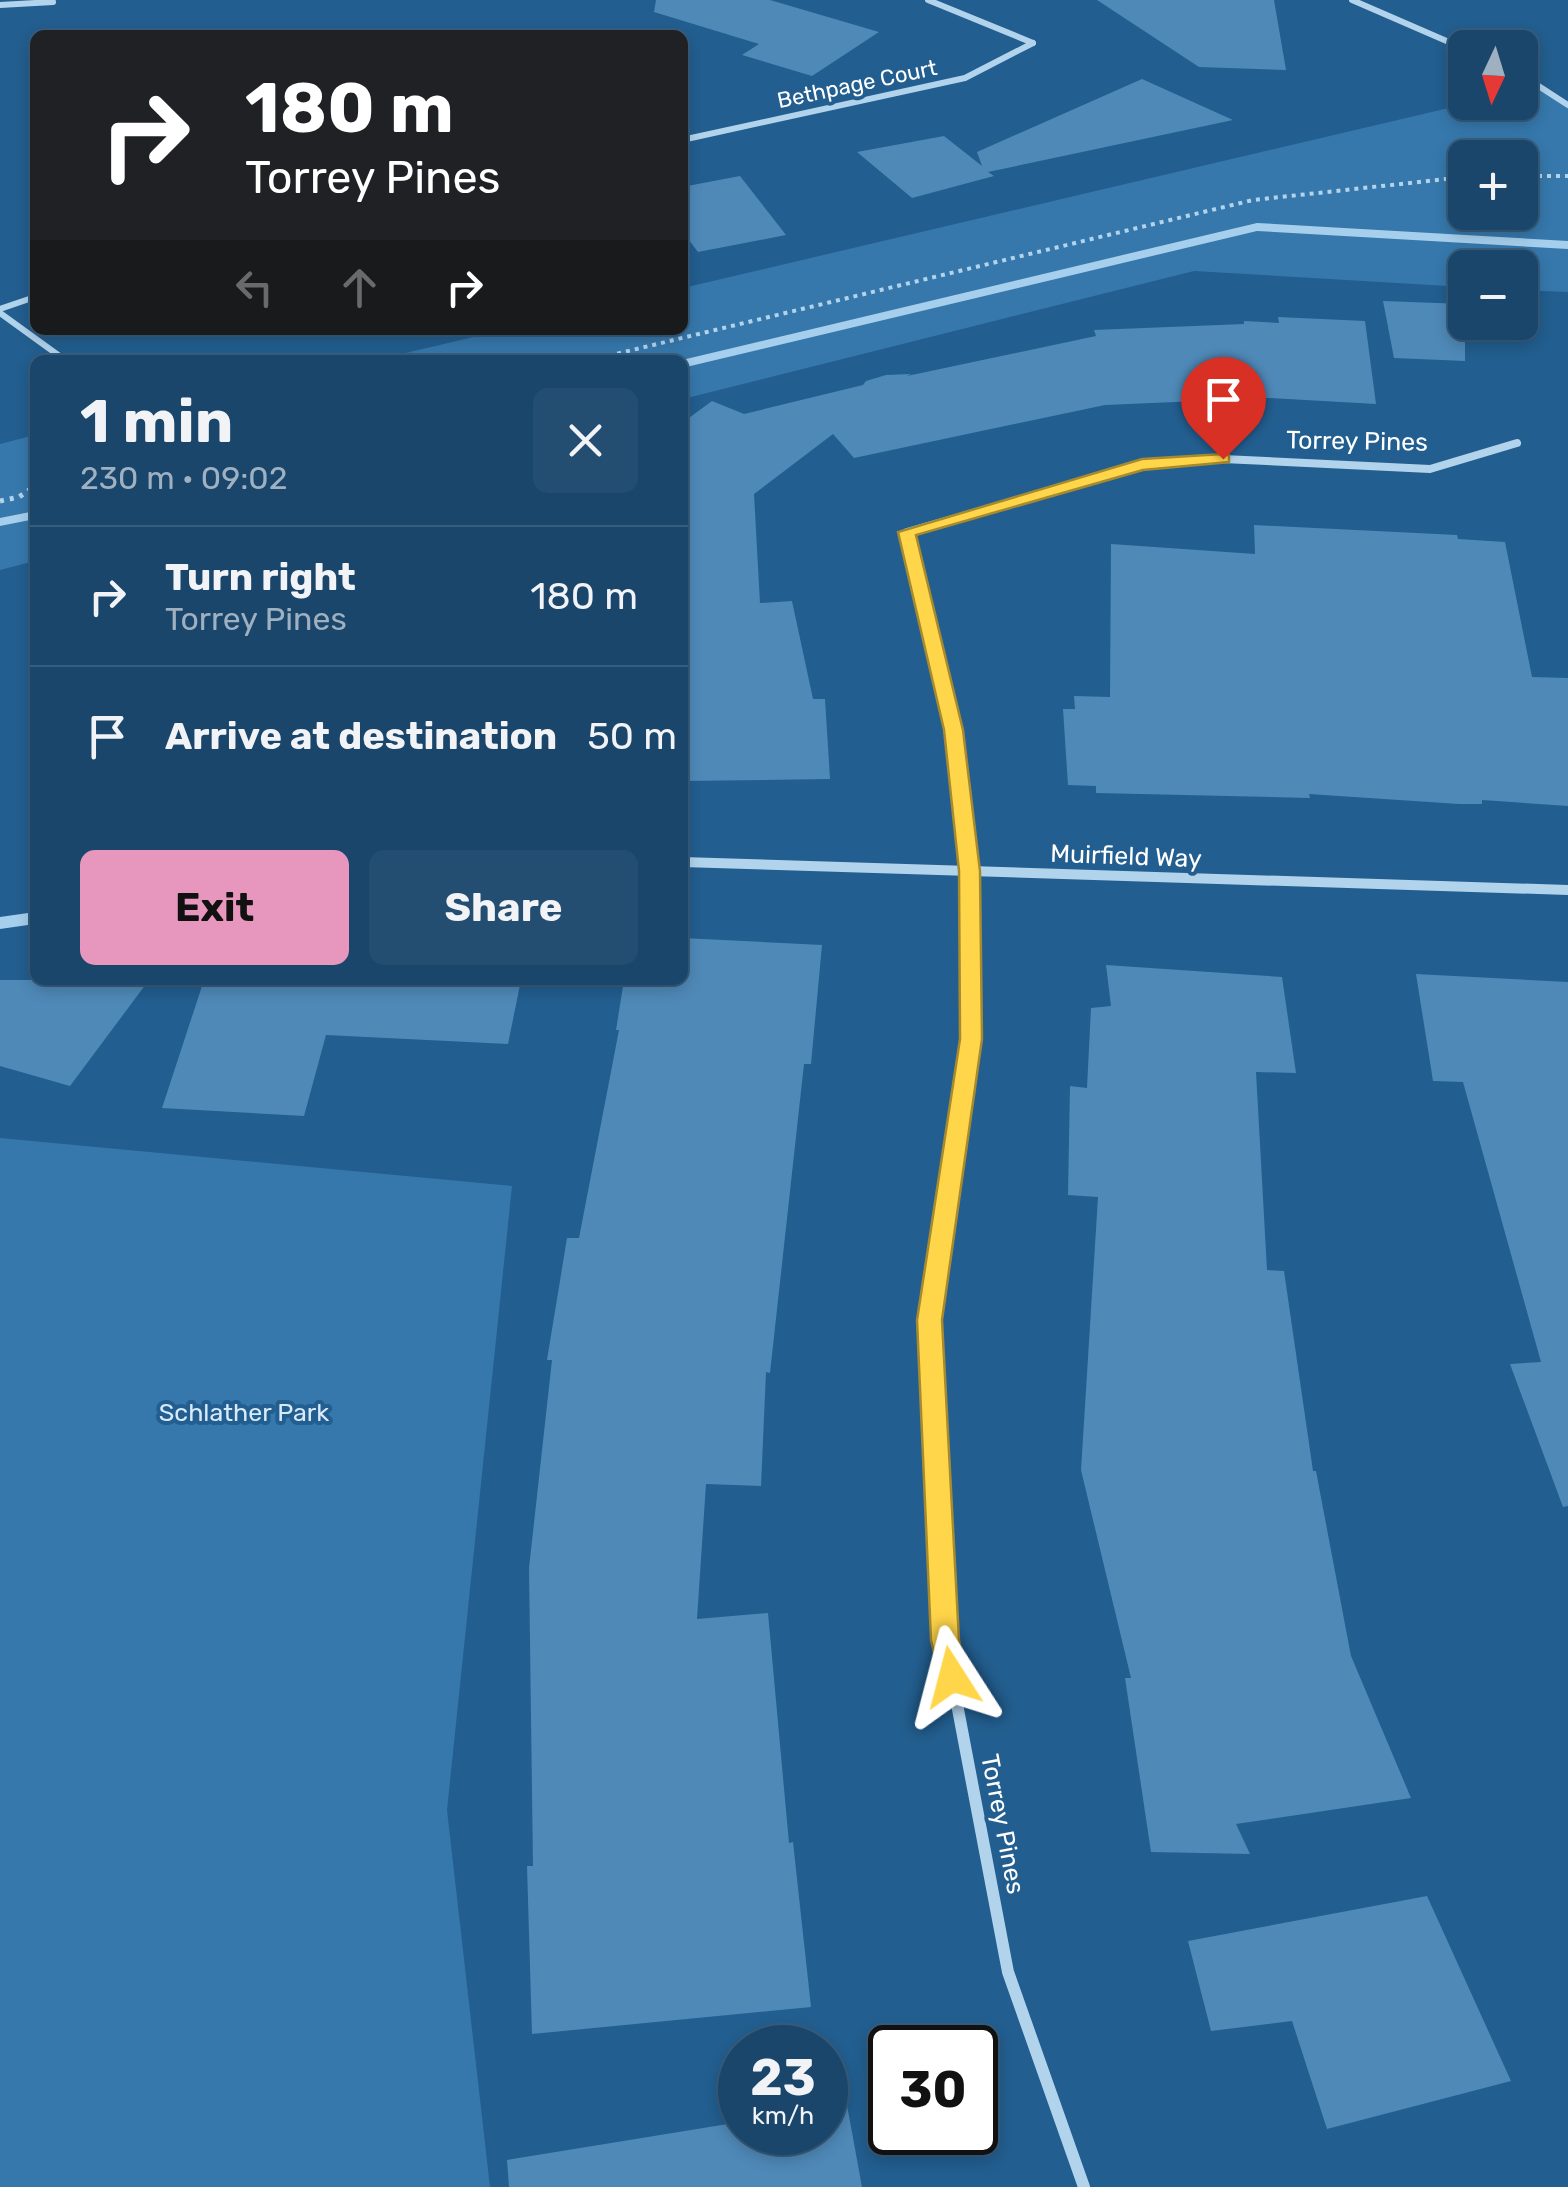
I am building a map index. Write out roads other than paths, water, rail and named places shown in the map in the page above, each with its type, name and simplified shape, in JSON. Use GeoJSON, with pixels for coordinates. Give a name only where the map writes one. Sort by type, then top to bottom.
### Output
{"type":"FeatureCollection","features":[{"type":"Feature","properties":{"kind":"street","name":"Bethpage Court"},"geometry":{"type":"LineString","coordinates":[[688,139],[965,78],[1033,44],[928,0]]}},
{"type":"Feature","properties":{"kind":"street"},"geometry":{"type":"LineString","coordinates":[[1352,0],[1448,42]]}},
{"type":"Feature","properties":{"kind":"street"},"geometry":{"type":"LineString","coordinates":[[0,5],[53,2]]}},
{"type":"Feature","properties":{"kind":"street"},"geometry":{"type":"LineString","coordinates":[[1538,86],[1568,105]]}},
{"type":"Feature","properties":{"kind":"street"},"geometry":{"type":"LineString","coordinates":[[0,311],[30,299]]}},
{"type":"Feature","properties":{"kind":"street"},"geometry":{"type":"LineString","coordinates":[[0,311],[30,334]]}},
{"type":"Feature","properties":{"kind":"street"},"geometry":{"type":"LineString","coordinates":[[32,335],[58,355]]}},
{"type":"Feature","properties":{"kind":"street","name":"Torrey Pines"},"geometry":{"type":"LineString","coordinates":[[1084,2187],[1008,1972],[945,1640],[930,1320],[971,1039],[970,871],[954,730],[907,532],[1142,464],[1223,459],[1430,468],[1517,443]]}},
{"type":"Feature","properties":{"kind":"street","name":"Muirfield Way"},"geometry":{"type":"LineString","coordinates":[[688,862],[1568,890]]}},
{"type":"Feature","properties":{"kind":"waterway"},"geometry":{"type":"LineString","coordinates":[[688,363],[1257,227],[1568,245]]}},
{"type":"Feature","properties":{"kind":"waterway"},"geometry":{"type":"LineString","coordinates":[[0,522],[30,516]]}},
{"type":"Feature","properties":{"kind":"waterway"},"geometry":{"type":"LineString","coordinates":[[0,923],[30,919]]}},
{"type":"Feature","properties":{"kind":"park label","name":"Schlather Park"},"geometry":{"type":"Point","coordinates":[244,1412]}}]}
